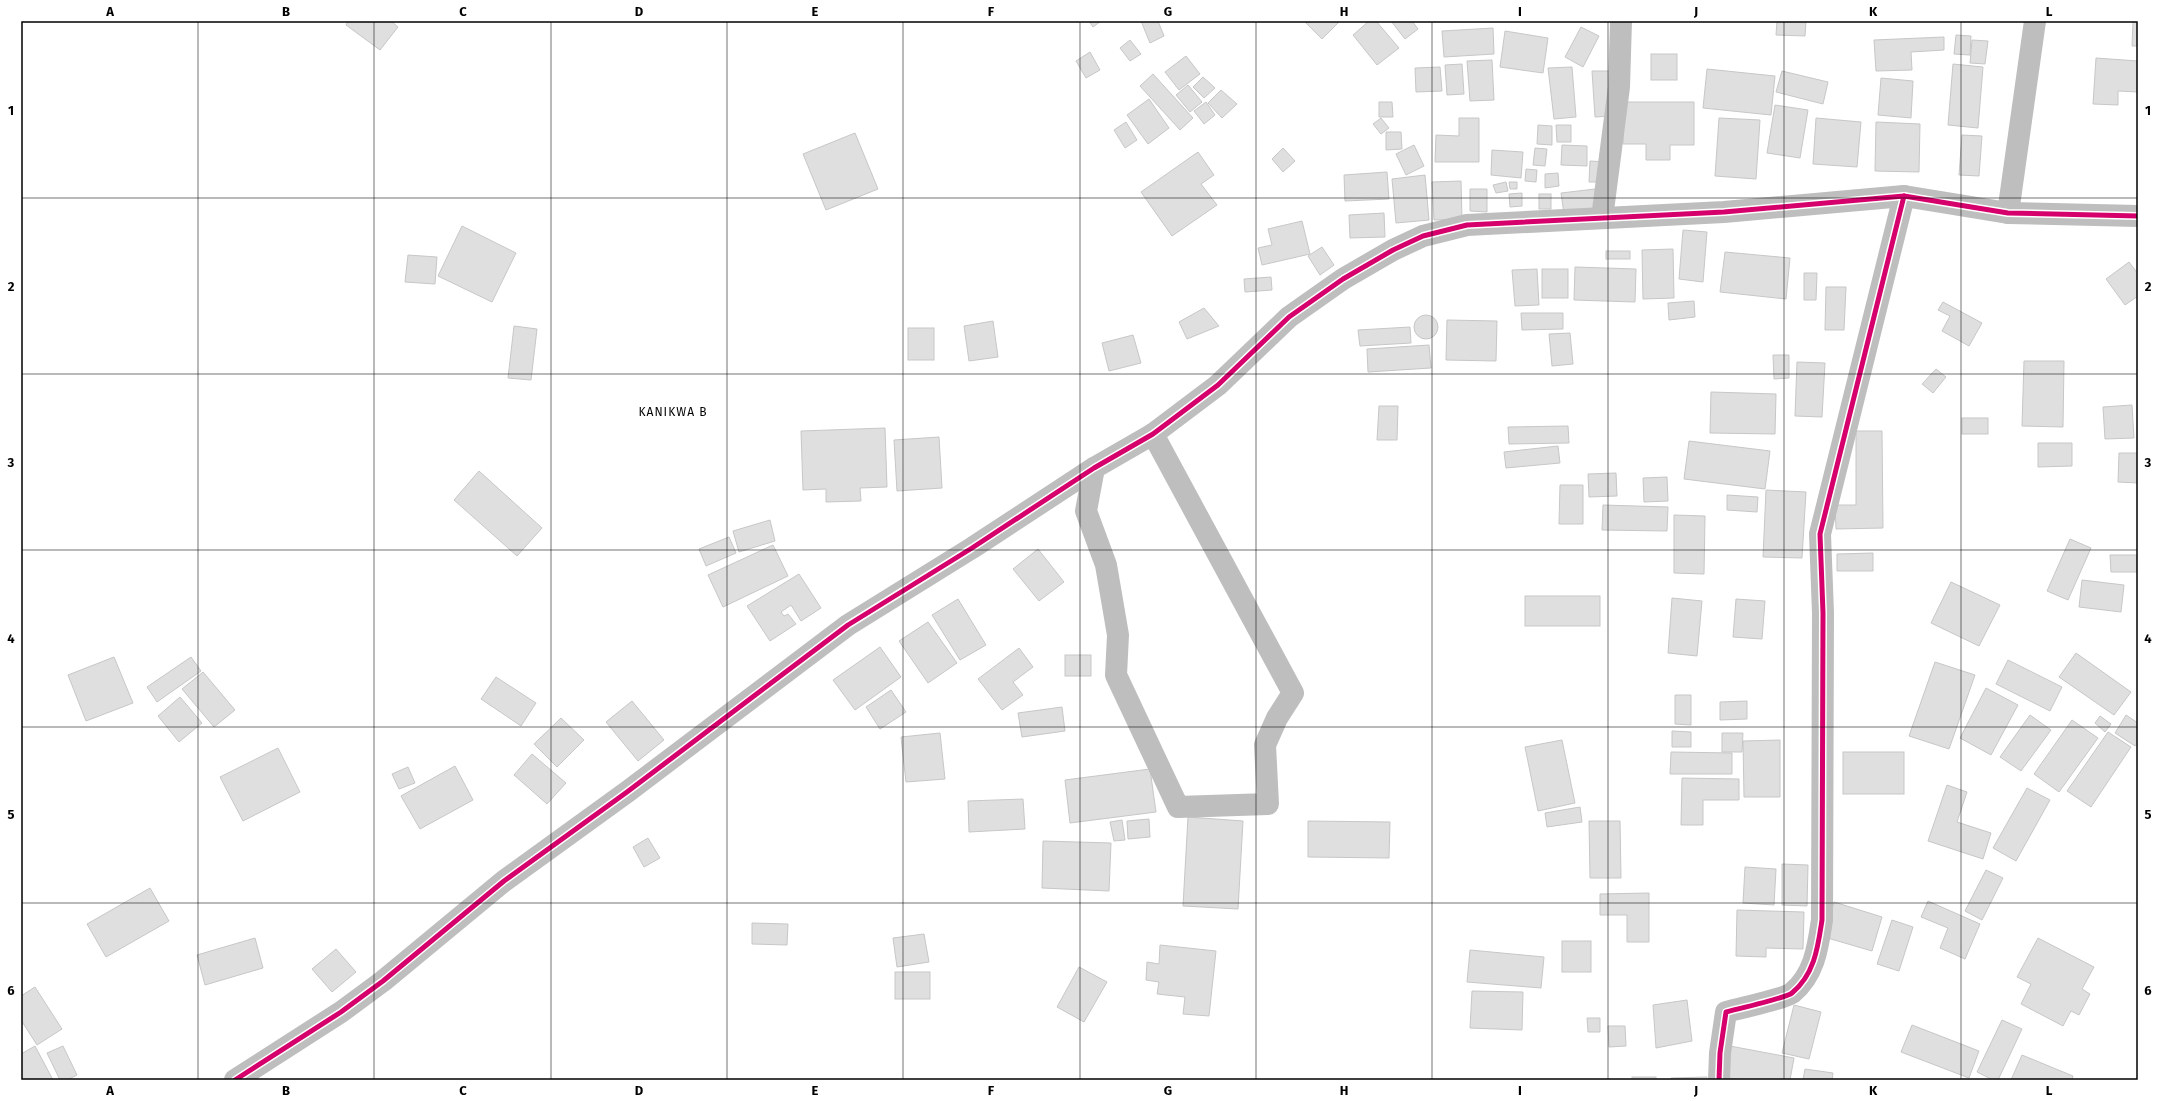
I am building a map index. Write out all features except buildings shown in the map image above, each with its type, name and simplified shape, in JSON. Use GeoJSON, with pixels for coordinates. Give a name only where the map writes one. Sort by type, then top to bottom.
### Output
{"type":"FeatureCollection","features":[{"type":"Feature","properties":{"kind":"street"},"geometry":{"type":"LineString","coordinates":[[1602,218],[1619,87],[1621,21]]}},
{"type":"Feature","properties":{"kind":"street"},"geometry":{"type":"LineString","coordinates":[[2008,213],[2036,21]]}},
{"type":"Feature","properties":{"kind":"street"},"geometry":{"type":"LineString","coordinates":[[1719,1080],[1720,1053],[1726,1012],[1791,994],[1807,975],[1816,959],[1822,920],[1823,614],[1820,534],[1904,196]]}},
{"type":"Feature","properties":{"kind":"street"},"geometry":{"type":"LineString","coordinates":[[235,1080],[342,1012],[383,981],[504,881],[627,792],[848,625],[972,548],[1094,468],[1153,434],[1218,385],[1289,317],[1343,279],[1424,236],[1467,225],[1724,212],[1904,196],[2008,213],[2138,216]]}},
{"type":"Feature","properties":{"kind":"street"},"geometry":{"type":"LineString","coordinates":[[1094,468],[1086,511],[1106,565],[1118,635],[1116,675],[1178,807],[1268,804],[1265,745],[1277,718],[1293,693],[1153,434]]}},
{"type":"Feature","properties":{"kind":"cycle path"},"geometry":{"type":"LineString","coordinates":[[235,1080],[341,1012],[383,981],[504,881],[627,792],[848,625],[972,548],[1094,468],[1153,434],[1218,385],[1289,317],[1343,279],[1393,250],[1423,236],[1467,225],[1724,212],[1904,196],[2008,213],[2138,216]]}},
{"type":"Feature","properties":{"kind":"cycle path"},"geometry":{"type":"LineString","coordinates":[[1719,1080],[1720,1053],[1726,1012],[1792,993],[1806,977],[1811,968],[1817,950],[1822,920],[1823,613],[1820,534],[1904,196]]}},
{"type":"Feature","properties":{"kind":"district","name":"KANIKWA B"},"geometry":{"type":"Point","coordinates":[673,412]}}]}
